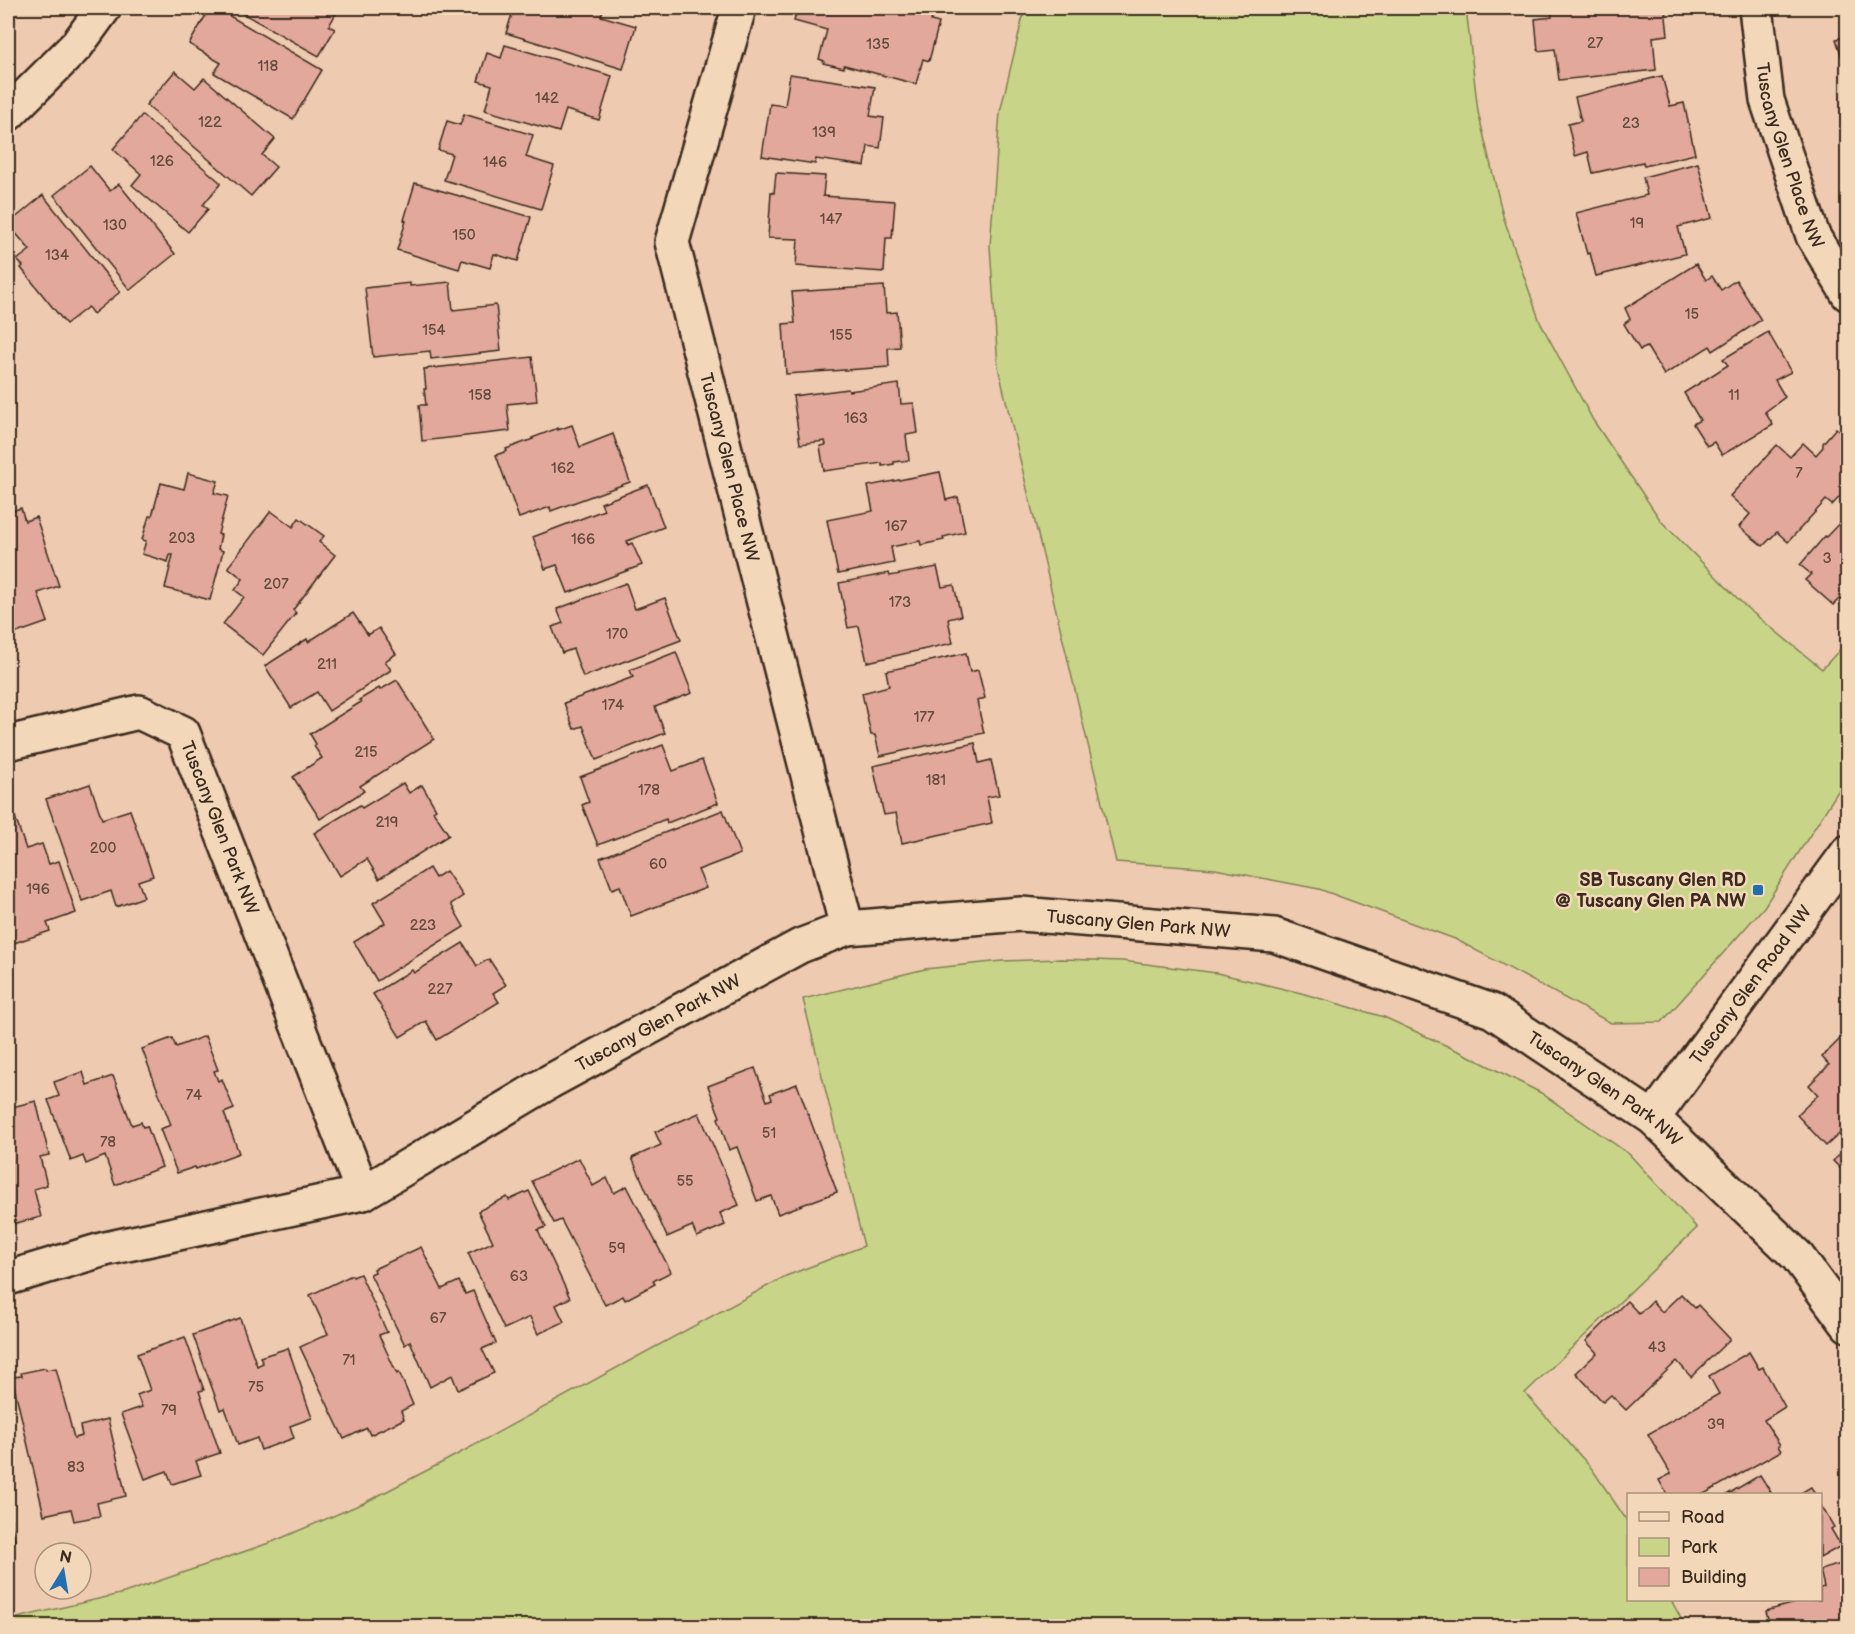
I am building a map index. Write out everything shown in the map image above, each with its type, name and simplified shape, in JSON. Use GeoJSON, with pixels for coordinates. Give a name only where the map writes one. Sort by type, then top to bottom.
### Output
{"type":"FeatureCollection","features":[{"type":"Feature","properties":{"kind":"street"},"geometry":{"type":"LineString","coordinates":[[8,114],[77,45],[104,8]]}},
{"type":"Feature","properties":{"kind":"street","name":"Tuscany Glen Place NW"},"geometry":{"type":"LineString","coordinates":[[739,8],[672,242],[847,928]]}},
{"type":"Feature","properties":{"kind":"street","name":"Tuscany Glen Place NW"},"geometry":{"type":"LineString","coordinates":[[1756,8],[1767,100],[1813,236],[1848,294]]}},
{"type":"Feature","properties":{"kind":"street","name":"Tuscany Glen Park NW"},"geometry":{"type":"LineString","coordinates":[[8,743],[139,712],[183,733],[363,1194]]}},
{"type":"Feature","properties":{"kind":"street","name":"Tuscany Glen Road NW"},"geometry":{"type":"LineString","coordinates":[[1653,1118],[1848,852]]}},
{"type":"Feature","properties":{"kind":"street","name":"Tuscany Glen Park NW"},"geometry":{"type":"LineString","coordinates":[[8,1278],[105,1249],[363,1194],[549,1082],[800,946],[847,928],[1021,914],[1274,935],[1492,1011],[1653,1118],[1797,1256],[1848,1325]]}},
{"type":"Feature","properties":{"kind":"green space"},"geometry":{"type":"Polygon","coordinates":[[[1025,8],[1466,8],[1478,112],[1503,216],[1540,322],[1593,420],[1661,521],[1747,608],[1822,669],[1847,642],[1847,777],[1764,907],[1662,1022],[1611,1023],[1455,939],[1319,889],[1215,869],[1116,862],[998,367],[990,246],[1000,112],[1025,8]]]}},
{"type":"Feature","properties":{"kind":"green space"},"geometry":{"type":"Polygon","coordinates":[[[1061,959],[1122,961],[1217,973],[1301,993],[1384,1017],[1469,1056],[1541,1093],[1629,1154],[1697,1228],[1525,1393],[1592,1469],[1627,1521],[1627,1601],[1672,1601],[1685,1626],[8,1626],[8,1620],[124,1593],[272,1542],[366,1502],[786,1276],[864,1246],[803,999],[925,969],[1002,961],[1061,959]]]}},
{"type":"Feature","properties":{"kind":"building"},"geometry":{"type":"Polygon","coordinates":[[[210,8],[216,8],[322,70],[293,119],[214,73],[221,63],[189,44],[210,8]]]}},
{"type":"Feature","properties":{"kind":"building"},"geometry":{"type":"Polygon","coordinates":[[[233,8],[339,8],[329,26],[335,29],[319,56],[233,8]]]}},
{"type":"Feature","properties":{"kind":"building"},"geometry":{"type":"Polygon","coordinates":[[[514,8],[604,8],[601,16],[636,26],[623,69],[506,33],[514,8]]]}},
{"type":"Feature","properties":{"kind":"building"},"geometry":{"type":"Polygon","coordinates":[[[798,8],[931,8],[935,9],[931,21],[939,23],[929,61],[923,59],[916,84],[844,65],[844,68],[823,63],[824,61],[819,59],[827,30],[794,21],[798,8]]]}},
{"type":"Feature","properties":{"kind":"building"},"geometry":{"type":"Polygon","coordinates":[[[1551,8],[1665,8],[1668,35],[1653,37],[1656,70],[1559,80],[1555,49],[1538,51],[1535,19],[1552,17],[1551,8]]]}},
{"type":"Feature","properties":{"kind":"building"},"geometry":{"type":"Polygon","coordinates":[[[1848,36],[1848,75],[1836,39],[1848,36]]]}},
{"type":"Feature","properties":{"kind":"building"},"geometry":{"type":"Polygon","coordinates":[[[505,45],[612,76],[599,120],[566,110],[559,132],[485,110],[492,85],[478,81],[487,53],[501,58],[505,45]]]}},
{"type":"Feature","properties":{"kind":"building"},"geometry":{"type":"Polygon","coordinates":[[[175,71],[195,88],[204,78],[275,139],[262,155],[276,167],[251,196],[146,105],[175,71]]]}},
{"type":"Feature","properties":{"kind":"building"},"geometry":{"type":"Polygon","coordinates":[[[790,74],[875,87],[870,116],[884,118],[880,148],[868,146],[865,166],[816,159],[815,164],[762,156],[770,104],[785,106],[790,74]]]}},
{"type":"Feature","properties":{"kind":"building"},"geometry":{"type":"Polygon","coordinates":[[[1662,76],[1670,106],[1684,103],[1695,154],[1644,166],[1643,162],[1593,173],[1588,152],[1575,156],[1568,124],[1581,121],[1575,97],[1662,76]]]}},
{"type":"Feature","properties":{"kind":"building"},"geometry":{"type":"Polygon","coordinates":[[[464,114],[533,135],[526,157],[554,166],[541,209],[444,180],[452,154],[438,150],[447,121],[460,125],[464,114]]]}},
{"type":"Feature","properties":{"kind":"building"},"geometry":{"type":"Polygon","coordinates":[[[142,115],[221,183],[203,205],[208,209],[188,232],[132,185],[141,174],[113,149],[142,115]]]}},
{"type":"Feature","properties":{"kind":"building"},"geometry":{"type":"Polygon","coordinates":[[[1698,163],[1712,218],[1678,227],[1685,254],[1596,276],[1590,253],[1587,254],[1576,213],[1647,195],[1643,177],[1698,163]]]}},
{"type":"Feature","properties":{"kind":"building"},"geometry":{"type":"Polygon","coordinates":[[[90,166],[110,191],[119,184],[175,254],[130,290],[54,195],[90,166]]]}},
{"type":"Feature","properties":{"kind":"building"},"geometry":{"type":"Polygon","coordinates":[[[776,173],[825,176],[823,196],[895,201],[892,238],[886,238],[884,272],[796,266],[798,239],[768,238],[771,192],[774,193],[776,173]]]}},
{"type":"Feature","properties":{"kind":"building"},"geometry":{"type":"Polygon","coordinates":[[[415,183],[531,217],[518,261],[494,254],[490,268],[462,260],[459,269],[397,250],[415,183]]]}},
{"type":"Feature","properties":{"kind":"building"},"geometry":{"type":"Polygon","coordinates":[[[43,195],[120,292],[93,314],[88,307],[66,324],[21,268],[23,266],[17,260],[30,250],[8,224],[43,195]]]}},
{"type":"Feature","properties":{"kind":"building"},"geometry":{"type":"Polygon","coordinates":[[[1696,264],[1706,280],[1712,276],[1721,290],[1736,280],[1761,320],[1713,351],[1710,346],[1664,375],[1647,347],[1640,350],[1624,324],[1630,319],[1625,308],[1696,264]]]}},
{"type":"Feature","properties":{"kind":"building"},"geometry":{"type":"Polygon","coordinates":[[[450,282],[453,310],[496,305],[501,351],[431,359],[430,351],[373,357],[365,288],[410,283],[410,286],[450,282]]]}},
{"type":"Feature","properties":{"kind":"building"},"geometry":{"type":"Polygon","coordinates":[[[884,286],[886,313],[897,312],[900,347],[888,348],[889,367],[786,374],[783,324],[795,323],[792,292],[884,286]]]}},
{"type":"Feature","properties":{"kind":"building"},"geometry":{"type":"Polygon","coordinates":[[[1768,332],[1791,372],[1775,380],[1785,397],[1765,412],[1773,425],[1722,455],[1714,442],[1707,446],[1693,424],[1700,420],[1684,393],[1728,365],[1723,359],[1768,332]]]}},
{"type":"Feature","properties":{"kind":"building"},"geometry":{"type":"Polygon","coordinates":[[[532,357],[537,401],[507,404],[510,431],[422,441],[419,405],[426,405],[424,369],[532,357]]]}},
{"type":"Feature","properties":{"kind":"building"},"geometry":{"type":"Polygon","coordinates":[[[899,384],[901,404],[914,403],[918,433],[906,435],[909,460],[882,466],[882,463],[824,471],[820,446],[826,445],[825,441],[800,444],[793,396],[899,384]]]}},
{"type":"Feature","properties":{"kind":"building"},"geometry":{"type":"Polygon","coordinates":[[[572,425],[580,447],[613,434],[630,482],[551,511],[550,507],[519,518],[496,455],[532,438],[572,425]]]}},
{"type":"Feature","properties":{"kind":"building"},"geometry":{"type":"Polygon","coordinates":[[[1836,428],[1848,438],[1848,488],[1832,505],[1826,500],[1788,542],[1777,532],[1763,546],[1739,527],[1750,514],[1730,496],[1777,445],[1790,457],[1803,443],[1816,455],[1836,428]]]}},
{"type":"Feature","properties":{"kind":"building"},"geometry":{"type":"Polygon","coordinates":[[[940,472],[946,500],[958,497],[965,532],[921,545],[920,541],[891,547],[894,563],[838,574],[827,520],[873,511],[868,486],[940,472]]]}},
{"type":"Feature","properties":{"kind":"building"},"geometry":{"type":"Polygon","coordinates":[[[188,473],[218,481],[214,493],[228,496],[218,534],[221,535],[218,549],[223,551],[210,600],[165,588],[173,555],[170,555],[168,562],[142,554],[146,541],[142,540],[149,516],[152,516],[161,483],[184,489],[188,473]]]}},
{"type":"Feature","properties":{"kind":"building"},"geometry":{"type":"Polygon","coordinates":[[[648,485],[664,527],[627,541],[628,545],[632,543],[642,565],[568,593],[557,565],[545,569],[533,537],[604,510],[601,503],[648,485]]]}},
{"type":"Feature","properties":{"kind":"building"},"geometry":{"type":"Polygon","coordinates":[[[21,508],[25,521],[36,517],[59,586],[38,593],[48,622],[8,636],[8,512],[21,508]]]}},
{"type":"Feature","properties":{"kind":"building"},"geometry":{"type":"Polygon","coordinates":[[[271,511],[293,527],[299,518],[324,536],[319,542],[335,555],[293,610],[296,613],[263,655],[223,624],[244,597],[235,590],[243,579],[228,567],[271,511]]]}},
{"type":"Feature","properties":{"kind":"building"},"geometry":{"type":"Polygon","coordinates":[[[1848,514],[1848,607],[1839,599],[1833,605],[1805,580],[1811,574],[1800,565],[1848,514]]]}},
{"type":"Feature","properties":{"kind":"building"},"geometry":{"type":"Polygon","coordinates":[[[937,567],[942,587],[954,585],[961,616],[948,619],[953,643],[867,662],[859,626],[848,628],[839,583],[889,573],[890,576],[937,567]]]}},
{"type":"Feature","properties":{"kind":"building"},"geometry":{"type":"Polygon","coordinates":[[[626,583],[635,609],[665,598],[681,640],[583,677],[573,649],[562,653],[552,627],[563,623],[557,609],[626,583]]]}},
{"type":"Feature","properties":{"kind":"building"},"geometry":{"type":"Polygon","coordinates":[[[353,613],[368,635],[379,628],[396,654],[385,661],[391,670],[329,711],[317,692],[291,708],[265,666],[353,613]]]}},
{"type":"Feature","properties":{"kind":"building"},"geometry":{"type":"Polygon","coordinates":[[[676,652],[692,693],[655,707],[665,733],[596,760],[583,726],[574,729],[564,703],[633,677],[630,670],[676,652]]]}},
{"type":"Feature","properties":{"kind":"building"},"geometry":{"type":"Polygon","coordinates":[[[966,653],[970,672],[978,670],[985,698],[977,701],[984,733],[880,756],[875,735],[871,735],[862,693],[889,686],[886,671],[966,653]]]}},
{"type":"Feature","properties":{"kind":"building"},"geometry":{"type":"Polygon","coordinates":[[[397,680],[434,739],[360,786],[364,791],[320,819],[293,777],[322,758],[310,734],[361,702],[359,700],[397,680]]]}},
{"type":"Feature","properties":{"kind":"building"},"geometry":{"type":"Polygon","coordinates":[[[975,743],[979,763],[991,760],[999,795],[987,797],[992,823],[902,843],[896,813],[884,815],[873,766],[975,743]]]}},
{"type":"Feature","properties":{"kind":"building"},"geometry":{"type":"Polygon","coordinates":[[[663,745],[673,771],[702,760],[718,803],[667,823],[666,819],[598,845],[582,805],[589,802],[580,777],[663,745]]]}},
{"type":"Feature","properties":{"kind":"building"},"geometry":{"type":"Polygon","coordinates":[[[403,783],[409,793],[422,785],[436,809],[433,811],[449,835],[379,879],[367,859],[340,876],[314,833],[360,805],[362,808],[403,783]]]}},
{"type":"Feature","properties":{"kind":"building"},"geometry":{"type":"Polygon","coordinates":[[[90,784],[102,819],[130,810],[153,876],[138,881],[144,897],[116,907],[111,891],[82,901],[46,799],[90,784]]]}},
{"type":"Feature","properties":{"kind":"building"},"geometry":{"type":"Polygon","coordinates":[[[723,810],[740,854],[698,870],[706,888],[631,916],[620,886],[612,889],[600,858],[723,810]]]}},
{"type":"Feature","properties":{"kind":"building"},"geometry":{"type":"Polygon","coordinates":[[[14,814],[26,849],[42,844],[49,864],[59,861],[76,913],[47,923],[50,931],[14,943],[8,923],[8,816],[14,814]]]}},
{"type":"Feature","properties":{"kind":"building"},"geometry":{"type":"Polygon","coordinates":[[[429,868],[435,878],[446,871],[463,896],[451,904],[464,927],[377,981],[354,942],[385,923],[373,903],[429,868]]]}},
{"type":"Feature","properties":{"kind":"building"},"geometry":{"type":"Polygon","coordinates":[[[463,943],[477,966],[489,959],[506,985],[493,993],[499,1002],[437,1040],[426,1021],[400,1037],[373,994],[412,970],[414,973],[463,943]]]}},
{"type":"Feature","properties":{"kind":"building"},"geometry":{"type":"Polygon","coordinates":[[[1848,1031],[1848,1126],[1826,1146],[1797,1115],[1818,1095],[1809,1085],[1829,1065],[1822,1057],[1848,1031]]]}},
{"type":"Feature","properties":{"kind":"building"},"geometry":{"type":"Polygon","coordinates":[[[205,1036],[218,1070],[214,1071],[218,1081],[222,1079],[234,1109],[224,1113],[239,1153],[196,1169],[195,1167],[177,1173],[160,1129],[171,1125],[142,1049],[172,1038],[176,1047],[205,1036]]]}},
{"type":"Feature","properties":{"kind":"building"},"geometry":{"type":"Polygon","coordinates":[[[755,1068],[767,1101],[772,1099],[770,1094],[797,1084],[837,1192],[778,1214],[771,1196],[757,1201],[737,1147],[729,1150],[708,1086],[755,1068]]]}},
{"type":"Feature","properties":{"kind":"building"},"geometry":{"type":"Polygon","coordinates":[[[83,1072],[87,1085],[113,1076],[132,1125],[141,1122],[143,1127],[147,1126],[162,1167],[115,1185],[105,1156],[86,1164],[83,1156],[71,1161],[48,1100],[59,1096],[54,1082],[83,1072]]]}},
{"type":"Feature","properties":{"kind":"building"},"geometry":{"type":"Polygon","coordinates":[[[36,1101],[49,1155],[40,1157],[47,1185],[34,1189],[41,1217],[8,1225],[8,1108],[36,1101]]]}},
{"type":"Feature","properties":{"kind":"building"},"geometry":{"type":"Polygon","coordinates":[[[699,1113],[739,1205],[720,1213],[725,1225],[697,1237],[692,1226],[667,1237],[632,1158],[661,1145],[655,1132],[699,1113]]]}},
{"type":"Feature","properties":{"kind":"building"},"geometry":{"type":"Polygon","coordinates":[[[1848,1146],[1848,1176],[1833,1161],[1848,1146]]]}},
{"type":"Feature","properties":{"kind":"building"},"geometry":{"type":"Polygon","coordinates":[[[579,1158],[593,1186],[607,1178],[614,1193],[627,1186],[671,1272],[653,1281],[655,1284],[625,1300],[623,1296],[605,1305],[561,1220],[554,1223],[532,1181],[579,1158]]]}},
{"type":"Feature","properties":{"kind":"building"},"geometry":{"type":"Polygon","coordinates":[[[529,1191],[546,1227],[538,1230],[570,1298],[556,1305],[564,1322],[538,1334],[530,1317],[504,1329],[468,1253],[493,1242],[478,1211],[507,1197],[509,1200],[529,1191]]]}},
{"type":"Feature","properties":{"kind":"building"},"geometry":{"type":"Polygon","coordinates":[[[421,1247],[442,1289],[459,1281],[465,1294],[473,1291],[496,1343],[482,1349],[494,1373],[458,1390],[452,1375],[430,1387],[410,1341],[405,1345],[370,1274],[375,1272],[374,1269],[421,1247]]]}},
{"type":"Feature","properties":{"kind":"building"},"geometry":{"type":"Polygon","coordinates":[[[360,1274],[387,1332],[379,1335],[397,1374],[399,1372],[413,1405],[401,1411],[404,1419],[370,1435],[367,1428],[344,1439],[300,1347],[328,1334],[310,1295],[352,1275],[353,1277],[360,1274]]]}},
{"type":"Feature","properties":{"kind":"building"},"geometry":{"type":"Polygon","coordinates":[[[1681,1294],[1695,1308],[1698,1305],[1730,1339],[1691,1377],[1677,1361],[1626,1410],[1611,1395],[1603,1402],[1576,1373],[1597,1353],[1586,1341],[1627,1301],[1639,1314],[1652,1301],[1662,1312],[1681,1294]]]}},
{"type":"Feature","properties":{"kind":"building"},"geometry":{"type":"Polygon","coordinates":[[[240,1318],[257,1366],[263,1363],[260,1357],[288,1348],[312,1418],[290,1426],[294,1438],[261,1450],[257,1438],[238,1445],[225,1408],[220,1410],[193,1335],[240,1318]]]}},
{"type":"Feature","properties":{"kind":"building"},"geometry":{"type":"Polygon","coordinates":[[[185,1337],[204,1390],[199,1391],[220,1453],[196,1461],[201,1475],[172,1484],[167,1471],[145,1479],[121,1414],[142,1407],[137,1395],[150,1390],[137,1354],[185,1337]]]}},
{"type":"Feature","properties":{"kind":"building"},"geometry":{"type":"Polygon","coordinates":[[[1749,1352],[1759,1369],[1763,1367],[1785,1407],[1764,1420],[1780,1445],[1778,1446],[1781,1451],[1706,1493],[1666,1493],[1659,1480],[1671,1474],[1648,1434],[1719,1394],[1709,1376],[1749,1352]]]}},
{"type":"Feature","properties":{"kind":"building"},"geometry":{"type":"Polygon","coordinates":[[[45,1368],[46,1370],[56,1368],[74,1438],[82,1436],[80,1426],[108,1419],[126,1496],[97,1503],[100,1516],[74,1521],[71,1509],[44,1515],[12,1377],[45,1368]]]}},
{"type":"Feature","properties":{"kind":"building"},"geometry":{"type":"Polygon","coordinates":[[[8,1430],[15,1464],[8,1465],[8,1430]]]}},
{"type":"Feature","properties":{"kind":"building"},"geometry":{"type":"Polygon","coordinates":[[[1760,1475],[1771,1493],[1730,1493],[1760,1475]]]}},
{"type":"Feature","properties":{"kind":"building"},"geometry":{"type":"Polygon","coordinates":[[[1811,1487],[1814,1493],[1801,1493],[1811,1487]]]}},
{"type":"Feature","properties":{"kind":"building"},"geometry":{"type":"Polygon","coordinates":[[[8,1506],[15,1541],[8,1543],[8,1506]]]}},
{"type":"Feature","properties":{"kind":"building"},"geometry":{"type":"Polygon","coordinates":[[[1822,1507],[1834,1527],[1831,1529],[1841,1546],[1822,1557],[1822,1507]]]}},
{"type":"Feature","properties":{"kind":"building"},"geometry":{"type":"Polygon","coordinates":[[[1848,1562],[1848,1626],[1770,1626],[1766,1611],[1801,1601],[1822,1601],[1822,1588],[1824,1587],[1822,1569],[1848,1562]]]}},
{"type":"Feature","properties":{"kind":"place","name":"SB Tuscany Glen RD @ Tuscany Glen PA NW"},"geometry":{"type":"Point","coordinates":[1758,890]}}]}
